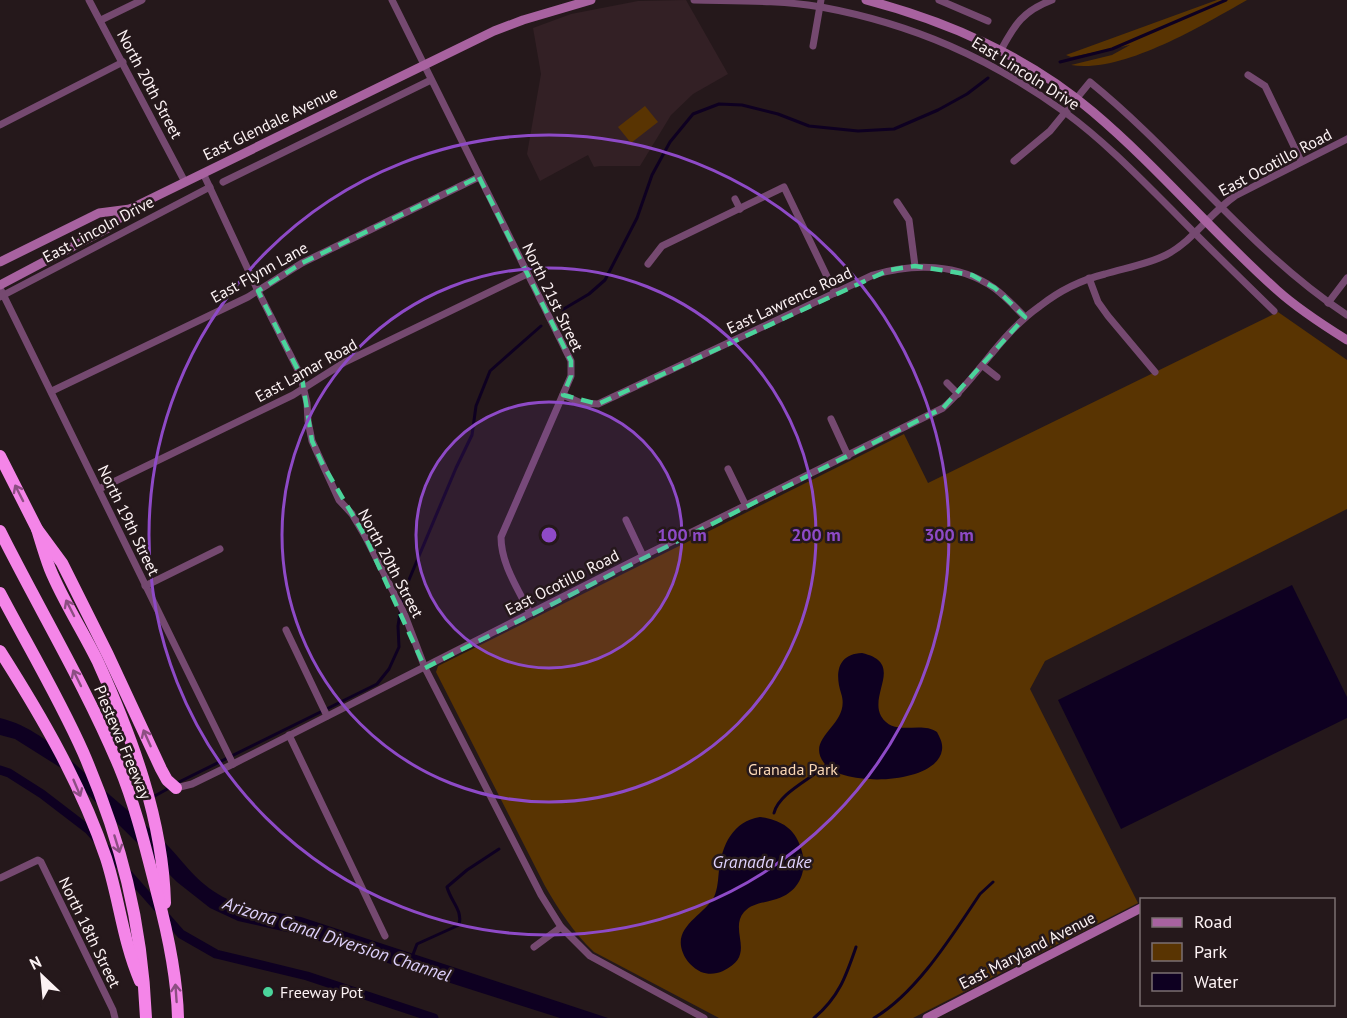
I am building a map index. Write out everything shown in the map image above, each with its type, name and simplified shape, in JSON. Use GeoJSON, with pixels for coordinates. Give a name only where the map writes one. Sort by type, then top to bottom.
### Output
{"type":"FeatureCollection","features":[{"type":"Feature","properties":{"kind":"highway"},"geometry":{"type":"LineString","coordinates":[[0,456],[37,530],[50,569],[97,661],[142,778],[164,876],[166,928]]}},
{"type":"Feature","properties":{"kind":"highway"},"geometry":{"type":"LineString","coordinates":[[37,530],[62,563],[108,655],[160,769],[166,780],[176,788]]}},
{"type":"Feature","properties":{"kind":"highway","name":"Piestewa Freeway"},"geometry":{"type":"LineString","coordinates":[[0,531],[73,668],[120,768],[141,826],[166,928],[174,968],[178,1018]]}},
{"type":"Feature","properties":{"kind":"highway"},"geometry":{"type":"LineString","coordinates":[[0,593],[82,750],[119,850],[140,937],[146,1018]]}},
{"type":"Feature","properties":{"kind":"highway"},"geometry":{"type":"LineString","coordinates":[[0,651],[51,735],[74,780],[106,857],[133,964],[145,993]]}},
{"type":"Feature","properties":{"kind":"main road"},"geometry":{"type":"LineString","coordinates":[[423,64],[517,22],[591,0]]}},
{"type":"Feature","properties":{"kind":"main road","name":"East Lincoln Drive"},"geometry":{"type":"LineString","coordinates":[[866,0],[929,19],[1000,50],[1075,98],[1130,144],[1279,291],[1347,340]]}},
{"type":"Feature","properties":{"kind":"main road","name":"East Glendale Avenue"},"geometry":{"type":"LineString","coordinates":[[1,291],[108,228],[130,209],[423,64]]}},
{"type":"Feature","properties":{"kind":"main road","name":"East Glendale Avenue"},"geometry":{"type":"LineString","coordinates":[[0,262],[99,213],[130,209]]}},
{"type":"Feature","properties":{"kind":"main road","name":"East Maryland Avenue"},"geometry":{"type":"LineString","coordinates":[[927,1018],[1140,909]]}},
{"type":"Feature","properties":{"kind":"street","name":"North 20th Street"},"geometry":{"type":"LineString","coordinates":[[89,0],[185,182]]}},
{"type":"Feature","properties":{"kind":"street"},"geometry":{"type":"LineString","coordinates":[[101,20],[142,0]]}},
{"type":"Feature","properties":{"kind":"street","name":"North 21st Street"},"geometry":{"type":"LineString","coordinates":[[392,0],[571,361],[572,376],[501,537],[504,561],[530,613]]}},
{"type":"Feature","properties":{"kind":"street","name":"East Lincoln Drive"},"geometry":{"type":"LineString","coordinates":[[694,0],[820,4],[921,33],[963,51],[1013,79],[1065,113],[1128,167],[1274,311]]}},
{"type":"Feature","properties":{"kind":"street","name":"East Lincoln Drive"},"geometry":{"type":"LineString","coordinates":[[939,0],[988,21]]}},
{"type":"Feature","properties":{"kind":"street"},"geometry":{"type":"LineString","coordinates":[[1000,50],[1013,27],[1023,16],[1031,9],[1052,0]]}},
{"type":"Feature","properties":{"kind":"street"},"geometry":{"type":"LineString","coordinates":[[813,46],[820,4]]}},
{"type":"Feature","properties":{"kind":"street"},"geometry":{"type":"LineString","coordinates":[[0,125],[123,63]]}},
{"type":"Feature","properties":{"kind":"street"},"geometry":{"type":"LineString","coordinates":[[1248,75],[1264,86],[1301,161]]}},
{"type":"Feature","properties":{"kind":"street"},"geometry":{"type":"LineString","coordinates":[[223,182],[431,80]]}},
{"type":"Feature","properties":{"kind":"street","name":"East Lincoln Drive"},"geometry":{"type":"LineString","coordinates":[[1075,98],[1090,82],[1120,108],[1283,268],[1347,315]]}},
{"type":"Feature","properties":{"kind":"street"},"geometry":{"type":"LineString","coordinates":[[1014,162],[1065,113],[1075,98]]}},
{"type":"Feature","properties":{"kind":"street","name":"East Ocotillo Road"},"geometry":{"type":"LineString","coordinates":[[176,788],[192,784],[942,408],[958,394],[1006,336],[1025,317],[1064,290],[1089,278],[1162,257],[1177,249],[1220,206],[1245,190],[1347,139]]}},
{"type":"Feature","properties":{"kind":"street","name":"North 20th Street"},"geometry":{"type":"LineString","coordinates":[[203,173],[300,374],[312,441],[321,463],[339,500],[352,514],[365,536],[404,613],[425,668],[541,895],[561,927],[590,956],[677,1001],[704,1018]]}},
{"type":"Feature","properties":{"kind":"street","name":"East Flynn Lane"},"geometry":{"type":"LineString","coordinates":[[51,391],[258,291],[302,263],[479,177]]}},
{"type":"Feature","properties":{"kind":"street","name":"East Lincoln Drive"},"geometry":{"type":"LineString","coordinates":[[1,291],[210,187]]}},
{"type":"Feature","properties":{"kind":"street"},"geometry":{"type":"LineString","coordinates":[[648,264],[662,246],[784,188],[835,293]]}},
{"type":"Feature","properties":{"kind":"street"},"geometry":{"type":"LineString","coordinates":[[735,199],[740,209]]}},
{"type":"Feature","properties":{"kind":"street"},"geometry":{"type":"LineString","coordinates":[[897,202],[909,220],[915,266]]}},
{"type":"Feature","properties":{"kind":"street","name":"East Lawrence Road"},"geometry":{"type":"LineString","coordinates":[[563,394],[581,403],[598,404],[873,275],[915,266],[944,268],[972,275],[995,288],[1025,317]]}},
{"type":"Feature","properties":{"kind":"street","name":"East Lamar Road"},"geometry":{"type":"LineString","coordinates":[[99,489],[282,400],[345,362],[526,274]]}},
{"type":"Feature","properties":{"kind":"street"},"geometry":{"type":"LineString","coordinates":[[1089,278],[1098,302],[1155,372]]}},
{"type":"Feature","properties":{"kind":"street"},"geometry":{"type":"LineString","coordinates":[[1328,303],[1347,278]]}},
{"type":"Feature","properties":{"kind":"street","name":"North 19th Street"},"geometry":{"type":"LineString","coordinates":[[1,291],[232,764]]}},
{"type":"Feature","properties":{"kind":"street"},"geometry":{"type":"LineString","coordinates":[[983,366],[997,377]]}},
{"type":"Feature","properties":{"kind":"street"},"geometry":{"type":"LineString","coordinates":[[947,383],[958,394]]}},
{"type":"Feature","properties":{"kind":"street"},"geometry":{"type":"LineString","coordinates":[[831,419],[848,456]]}},
{"type":"Feature","properties":{"kind":"street"},"geometry":{"type":"LineString","coordinates":[[728,469],[746,506]]}},
{"type":"Feature","properties":{"kind":"street"},"geometry":{"type":"LineString","coordinates":[[626,520],[643,556]]}},
{"type":"Feature","properties":{"kind":"street"},"geometry":{"type":"LineString","coordinates":[[145,586],[220,549]]}},
{"type":"Feature","properties":{"kind":"street"},"geometry":{"type":"LineString","coordinates":[[286,630],[327,716]]}},
{"type":"Feature","properties":{"kind":"street"},"geometry":{"type":"LineString","coordinates":[[289,735],[385,936]]}},
{"type":"Feature","properties":{"kind":"street","name":"North 18th Street"},"geometry":{"type":"LineString","coordinates":[[0,878],[38,860],[41,862],[115,1018]]}},
{"type":"Feature","properties":{"kind":"street"},"geometry":{"type":"LineString","coordinates":[[534,947],[561,927]]}},
{"type":"Feature","properties":{"kind":"highlighted area"},"geometry":{"type":"Polygon","coordinates":[[[479,177],[571,361],[571,376],[563,395],[598,404],[889,270],[915,266],[972,275],[995,288],[1025,317],[943,408],[425,668],[365,536],[322,463],[312,441],[302,378],[258,291],[302,263],[479,177]]]}},
{"type":"Feature","properties":{"kind":"shaded area"},"geometry":{"type":"Polygon","coordinates":[[[686,0],[728,74],[693,94],[671,115],[640,166],[594,167],[588,155],[540,181],[527,154],[541,74],[533,28],[571,14],[638,1],[686,0]]]}},
{"type":"Feature","properties":{"kind":"green space"},"geometry":{"type":"Polygon","coordinates":[[[1217,0],[1247,0],[1162,45],[1114,62],[1091,66],[1071,65],[1112,55],[1130,45],[1071,57],[1066,55],[1217,0]]]}},
{"type":"Feature","properties":{"kind":"green space"},"geometry":{"type":"Polygon","coordinates":[[[645,106],[658,122],[631,143],[618,127],[645,106]]]}},
{"type":"Feature","properties":{"kind":"green space","name":"Granada Park"},"geometry":{"type":"Polygon","coordinates":[[[1278,312],[1347,360],[1347,509],[1045,661],[1030,689],[1138,903],[913,1018],[719,1018],[594,952],[579,937],[545,886],[436,672],[438,666],[904,434],[928,483],[1278,312]]]}},
{"type":"Feature","properties":{"kind":"water"},"geometry":{"type":"Polygon","coordinates":[[[1292,585],[1347,697],[1347,718],[1121,829],[1058,700],[1292,585]]]}},
{"type":"Feature","properties":{"kind":"water"},"geometry":{"type":"Polygon","coordinates":[[[862,653],[875,658],[884,671],[879,707],[886,723],[900,728],[923,728],[937,732],[942,743],[942,750],[936,762],[924,770],[907,776],[868,779],[834,771],[824,763],[819,754],[823,737],[840,714],[843,704],[838,679],[840,666],[847,657],[862,653]]]}},
{"type":"Feature","properties":{"kind":"water","name":"Arizona Canal Diversion Channel"},"geometry":{"type":"Polygon","coordinates":[[[0,718],[29,730],[56,748],[156,834],[201,882],[238,904],[301,917],[608,1018],[560,1018],[300,935],[238,921],[210,908],[177,882],[61,768],[15,739],[0,735],[0,718]]]}},
{"type":"Feature","properties":{"kind":"water","name":"Granada Lake"},"geometry":{"type":"Polygon","coordinates":[[[760,817],[784,825],[796,837],[804,861],[801,878],[783,897],[754,905],[744,912],[739,927],[741,950],[739,958],[733,965],[718,973],[701,972],[684,956],[682,936],[685,929],[714,897],[723,852],[730,836],[743,823],[760,817]]]}},
{"type":"Feature","properties":{"kind":"waterway"},"geometry":{"type":"LineString","coordinates":[[1060,62],[1112,49],[1226,0]]}},
{"type":"Feature","properties":{"kind":"waterway"},"geometry":{"type":"LineString","coordinates":[[562,310],[589,294],[605,280],[637,218],[652,175],[670,142],[693,114],[719,104],[742,105],[778,114],[809,126],[858,131],[894,129],[938,110],[967,94],[988,78]]}},
{"type":"Feature","properties":{"kind":"waterway"},"geometry":{"type":"LineString","coordinates":[[177,783],[377,684],[389,669],[399,647],[398,626],[403,594],[472,435],[476,406],[490,371],[541,326]]}},
{"type":"Feature","properties":{"kind":"waterway"},"geometry":{"type":"LineString","coordinates":[[774,813],[788,793],[826,765]]}},
{"type":"Feature","properties":{"kind":"waterway"},"geometry":{"type":"LineString","coordinates":[[0,770],[9,773],[42,794],[89,830],[181,934],[216,954],[307,976],[434,1018]]}},
{"type":"Feature","properties":{"kind":"waterway"},"geometry":{"type":"LineString","coordinates":[[151,798],[171,787]]}},
{"type":"Feature","properties":{"kind":"waterway","name":"Arizona Canal Diversion Channel"},"geometry":{"type":"LineString","coordinates":[[412,957],[417,944],[459,925],[458,910],[447,887],[467,870],[499,849]]}},
{"type":"Feature","properties":{"kind":"waterway"},"geometry":{"type":"LineString","coordinates":[[874,1018],[905,994],[933,962],[980,894],[993,882]]}},
{"type":"Feature","properties":{"kind":"waterway"},"geometry":{"type":"LineString","coordinates":[[814,1018],[836,994],[856,947]]}},
{"type":"Feature","properties":{"kind":"place","name":"Freeway Pot"},"geometry":{"type":"Point","coordinates":[268,992]}}]}
